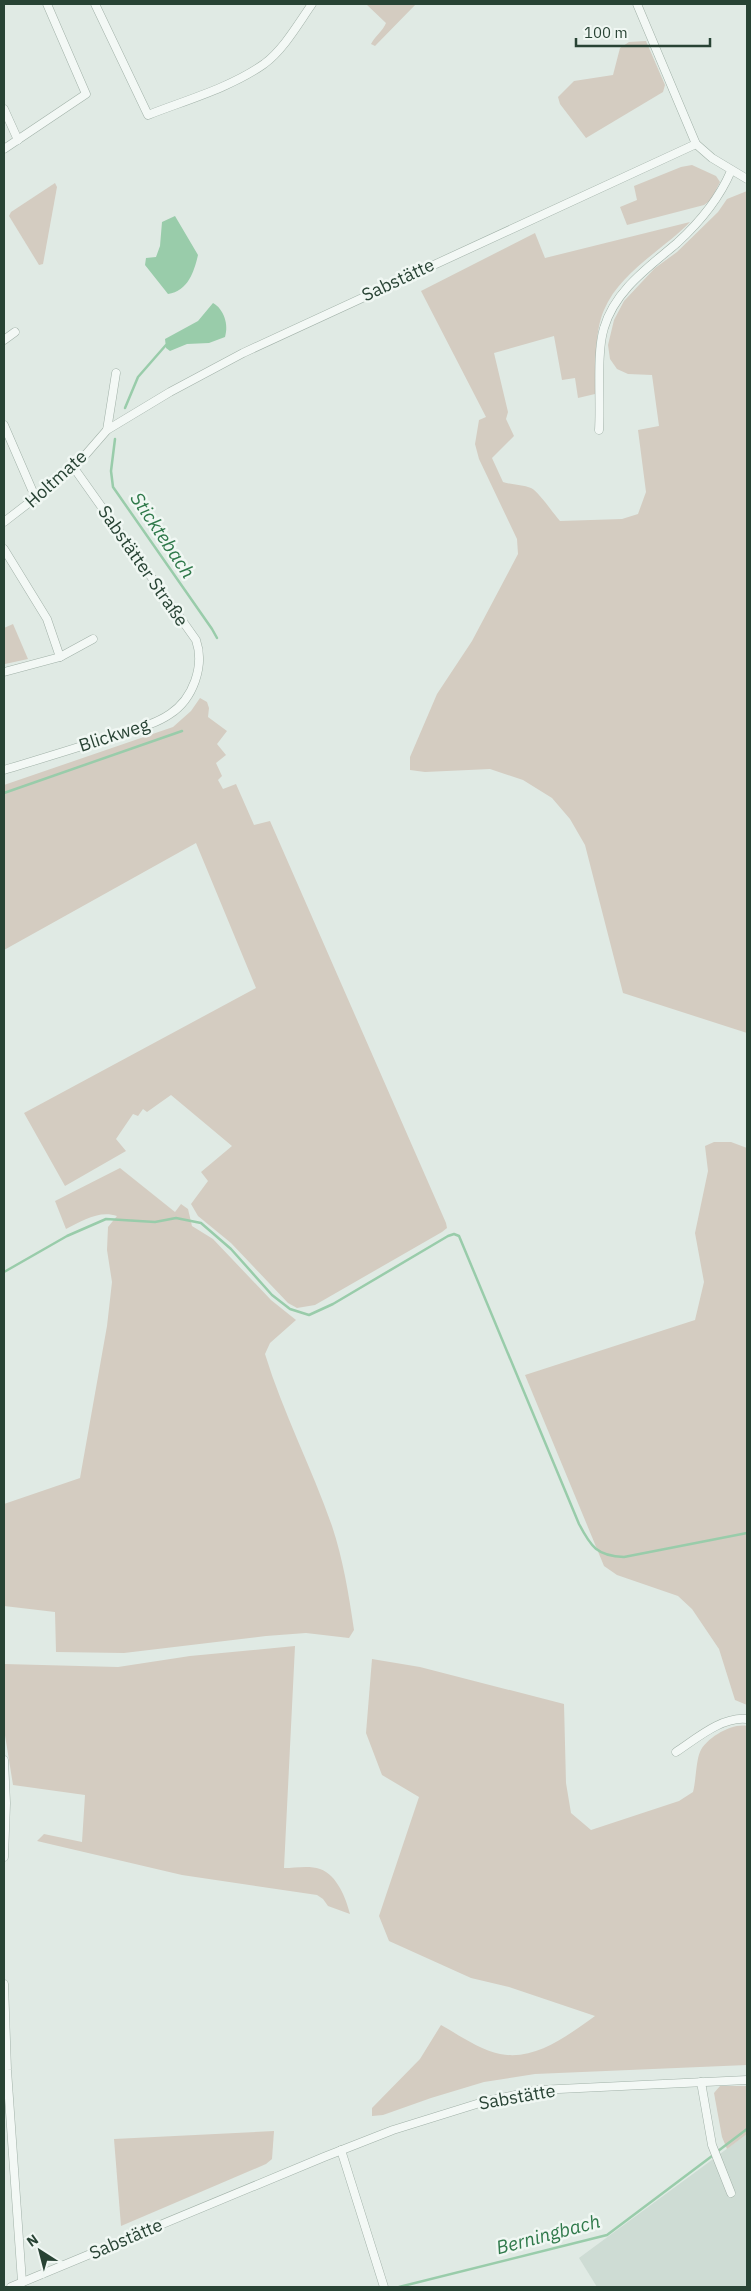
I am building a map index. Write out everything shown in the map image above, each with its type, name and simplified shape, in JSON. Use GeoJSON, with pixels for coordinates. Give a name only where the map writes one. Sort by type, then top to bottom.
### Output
{"type":"FeatureCollection","features":[{"type":"Feature","properties":{"kind":"street"},"geometry":{"type":"LineString","coordinates":[[4,149],[86,94],[46,4]]}},
{"type":"Feature","properties":{"kind":"street"},"geometry":{"type":"LineString","coordinates":[[95,4],[148,115],[234,80],[264,63],[282,46],[312,4]]}},
{"type":"Feature","properties":{"kind":"street"},"geometry":{"type":"LineString","coordinates":[[637,4],[696,144],[731,171],[747,179]]}},
{"type":"Feature","properties":{"kind":"street"},"geometry":{"type":"LineString","coordinates":[[4,110],[18,140]]}},
{"type":"Feature","properties":{"kind":"street","name":"Sabstätte"},"geometry":{"type":"LineString","coordinates":[[107,430],[170,392],[243,353],[696,144]]}},
{"type":"Feature","properties":{"kind":"street"},"geometry":{"type":"LineString","coordinates":[[599,430],[603,330],[610,310],[638,277],[678,242],[710,208],[723,190],[731,171]]}},
{"type":"Feature","properties":{"kind":"street"},"geometry":{"type":"LineString","coordinates":[[4,340],[15,332]]}},
{"type":"Feature","properties":{"kind":"street"},"geometry":{"type":"LineString","coordinates":[[107,430],[116,373]]}},
{"type":"Feature","properties":{"kind":"street"},"geometry":{"type":"LineString","coordinates":[[4,425],[36,499]]}},
{"type":"Feature","properties":{"kind":"street","name":"Holtmate"},"geometry":{"type":"LineString","coordinates":[[4,522],[74,468],[107,430]]}},
{"type":"Feature","properties":{"kind":"street","name":"Sabstätter Straße"},"geometry":{"type":"LineString","coordinates":[[74,468],[196,640],[200,651],[198,668]]}},
{"type":"Feature","properties":{"kind":"street"},"geometry":{"type":"LineString","coordinates":[[4,549],[47,619],[60,657]]}},
{"type":"Feature","properties":{"kind":"street"},"geometry":{"type":"LineString","coordinates":[[4,672],[60,657],[93,639]]}},
{"type":"Feature","properties":{"kind":"street","name":"Blickweg"},"geometry":{"type":"LineString","coordinates":[[4,770],[122,733],[166,717],[182,704],[190,693],[198,668]]}},
{"type":"Feature","properties":{"kind":"street"},"geometry":{"type":"LineString","coordinates":[[676,1752],[718,1726],[740,1718],[747,1719]]}},
{"type":"Feature","properties":{"kind":"street"},"geometry":{"type":"LineString","coordinates":[[4,1760],[6,1803],[4,1857]]}},
{"type":"Feature","properties":{"kind":"street"},"geometry":{"type":"LineString","coordinates":[[4,1984],[9,2100],[22,2282]]}},
{"type":"Feature","properties":{"kind":"street","name":"Sabstätte"},"geometry":{"type":"LineString","coordinates":[[11,2287],[341,2150],[447,2113],[508,2095],[538,2090],[747,2080]]}},
{"type":"Feature","properties":{"kind":"street"},"geometry":{"type":"LineString","coordinates":[[701,2082],[712,2145],[731,2193]]}},
{"type":"Feature","properties":{"kind":"street"},"geometry":{"type":"LineString","coordinates":[[341,2150],[384,2286]]}},
{"type":"Feature","properties":{"kind":"shaded area"},"geometry":{"type":"Polygon","coordinates":[[[366,4],[416,4],[375,46],[371,44],[386,23],[366,4]]]}},
{"type":"Feature","properties":{"kind":"shaded area"},"geometry":{"type":"Polygon","coordinates":[[[646,41],[665,85],[663,92],[586,138],[560,104],[558,97],[574,81],[613,75],[620,48],[629,42],[646,41]]]}},
{"type":"Feature","properties":{"kind":"shaded area"},"geometry":{"type":"Polygon","coordinates":[[[692,165],[716,176],[720,182],[711,200],[704,205],[627,225],[620,207],[637,200],[634,186],[681,167],[692,165]]]}},
{"type":"Feature","properties":{"kind":"shaded area"},"geometry":{"type":"Polygon","coordinates":[[[55,183],[57,187],[43,264],[39,265],[9,216],[11,212],[55,183]]]}},
{"type":"Feature","properties":{"kind":"shaded area"},"geometry":{"type":"Polygon","coordinates":[[[747,191],[747,1033],[623,993],[585,845],[570,819],[552,798],[523,780],[490,769],[425,772],[410,770],[410,757],[437,694],[472,641],[518,554],[517,539],[479,459],[475,444],[479,420],[486,417],[421,291],[535,233],[545,258],[690,222],[631,273],[611,296],[604,310],[599,329],[596,351],[595,394],[578,398],[575,378],[562,380],[554,336],[494,353],[508,412],[506,419],[514,436],[492,458],[503,482],[534,490],[560,521],[622,519],[638,514],[646,492],[638,430],[659,426],[652,375],[628,374],[617,369],[610,359],[608,345],[614,320],[624,301],[655,268],[677,252],[718,212],[727,199],[747,191]]]}},
{"type":"Feature","properties":{"kind":"shaded area"},"geometry":{"type":"Polygon","coordinates":[[[175,216],[198,255],[189,280],[181,289],[168,294],[145,265],[146,258],[156,257],[160,246],[162,222],[175,216]]]}},
{"type":"Feature","properties":{"kind":"shaded area"},"geometry":{"type":"Polygon","coordinates":[[[213,303],[220,309],[225,318],[225,337],[209,343],[187,344],[170,351],[166,348],[165,339],[198,321],[213,303]]]}},
{"type":"Feature","properties":{"kind":"shaded area"},"geometry":{"type":"Polygon","coordinates":[[[13,624],[28,659],[5,664],[4,628],[13,624]]]}},
{"type":"Feature","properties":{"kind":"shaded area"},"geometry":{"type":"Polygon","coordinates":[[[200,698],[207,702],[209,708],[208,717],[227,731],[217,744],[226,755],[216,763],[222,776],[218,780],[223,789],[236,784],[254,825],[270,821],[447,1228],[315,1305],[297,1308],[288,1303],[231,1243],[198,1216],[191,1204],[208,1181],[201,1172],[232,1146],[171,1095],[147,1112],[143,1109],[138,1116],[133,1114],[116,1139],[126,1151],[65,1186],[24,1113],[256,988],[196,843],[4,950],[4,785],[173,727],[191,711],[200,698]]]}},
{"type":"Feature","properties":{"kind":"shaded area"},"geometry":{"type":"Polygon","coordinates":[[[714,1142],[731,1142],[747,1148],[747,1705],[735,1700],[719,1649],[692,1609],[678,1596],[617,1575],[604,1566],[525,1375],[695,1320],[704,1282],[695,1233],[708,1171],[705,1146],[714,1142]]]}},
{"type":"Feature","properties":{"kind":"shaded area"},"geometry":{"type":"Polygon","coordinates":[[[120,1168],[175,1212],[181,1204],[188,1209],[192,1226],[213,1239],[271,1300],[296,1320],[270,1343],[265,1354],[280,1398],[324,1504],[336,1539],[354,1630],[349,1638],[306,1633],[124,1653],[56,1652],[55,1612],[4,1606],[4,1504],[80,1478],[107,1326],[112,1282],[107,1250],[108,1227],[117,1216],[97,1215],[66,1229],[55,1201],[120,1168]]]}},
{"type":"Feature","properties":{"kind":"shaded area"},"geometry":{"type":"Polygon","coordinates":[[[295,1646],[284,1868],[311,1867],[326,1872],[340,1888],[350,1914],[328,1906],[317,1895],[182,1875],[37,1841],[44,1834],[82,1842],[85,1795],[13,1785],[4,1729],[4,1664],[118,1667],[190,1656],[295,1646]]]}},
{"type":"Feature","properties":{"kind":"shaded area"},"geometry":{"type":"Polygon","coordinates":[[[372,1659],[420,1667],[564,1704],[566,1783],[571,1813],[591,1830],[679,1801],[693,1792],[699,1756],[703,1747],[727,1729],[747,1726],[747,2065],[535,2074],[484,2082],[383,2115],[372,2116],[372,2108],[420,2059],[441,2025],[492,2052],[513,2055],[526,2054],[551,2045],[595,2016],[509,1987],[471,1978],[389,1941],[379,1916],[419,1797],[382,1775],[366,1733],[372,1659]]]}},
{"type":"Feature","properties":{"kind":"shaded area"},"geometry":{"type":"Polygon","coordinates":[[[720,2086],[747,2086],[747,2134],[727,2149],[722,2137],[714,2093],[720,2086]]]}},
{"type":"Feature","properties":{"kind":"shaded area"},"geometry":{"type":"Polygon","coordinates":[[[274,2131],[272,2159],[266,2164],[121,2226],[114,2139],[274,2131]]]}},
{"type":"Feature","properties":{"kind":"shaded area"},"geometry":{"type":"Polygon","coordinates":[[[747,2134],[747,2287],[597,2287],[579,2258],[747,2134]]]}},
{"type":"Feature","properties":{"kind":"waterway"},"geometry":{"type":"LineString","coordinates":[[125,408],[138,377],[166,345]]}},
{"type":"Feature","properties":{"kind":"waterway","name":"Sticktebach"},"geometry":{"type":"LineString","coordinates":[[115,439],[111,471],[113,487],[217,638]]}},
{"type":"Feature","properties":{"kind":"waterway","name":"Sticktebach"},"geometry":{"type":"LineString","coordinates":[[4,793],[182,731]]}},
{"type":"Feature","properties":{"kind":"waterway"},"geometry":{"type":"LineString","coordinates":[[4,1272],[67,1236],[106,1219],[155,1222],[176,1218],[201,1223],[231,1249],[272,1295],[290,1309],[309,1315],[333,1304],[454,1234],[459,1236],[579,1524],[591,1544],[607,1555],[624,1557],[747,1533]]}},
{"type":"Feature","properties":{"kind":"waterway","name":"Berningbach"},"geometry":{"type":"LineString","coordinates":[[718,2151],[747,2129]]}},
{"type":"Feature","properties":{"kind":"waterway","name":"Berningbach"},"geometry":{"type":"LineString","coordinates":[[399,2287],[607,2235],[712,2156]]}}]}
